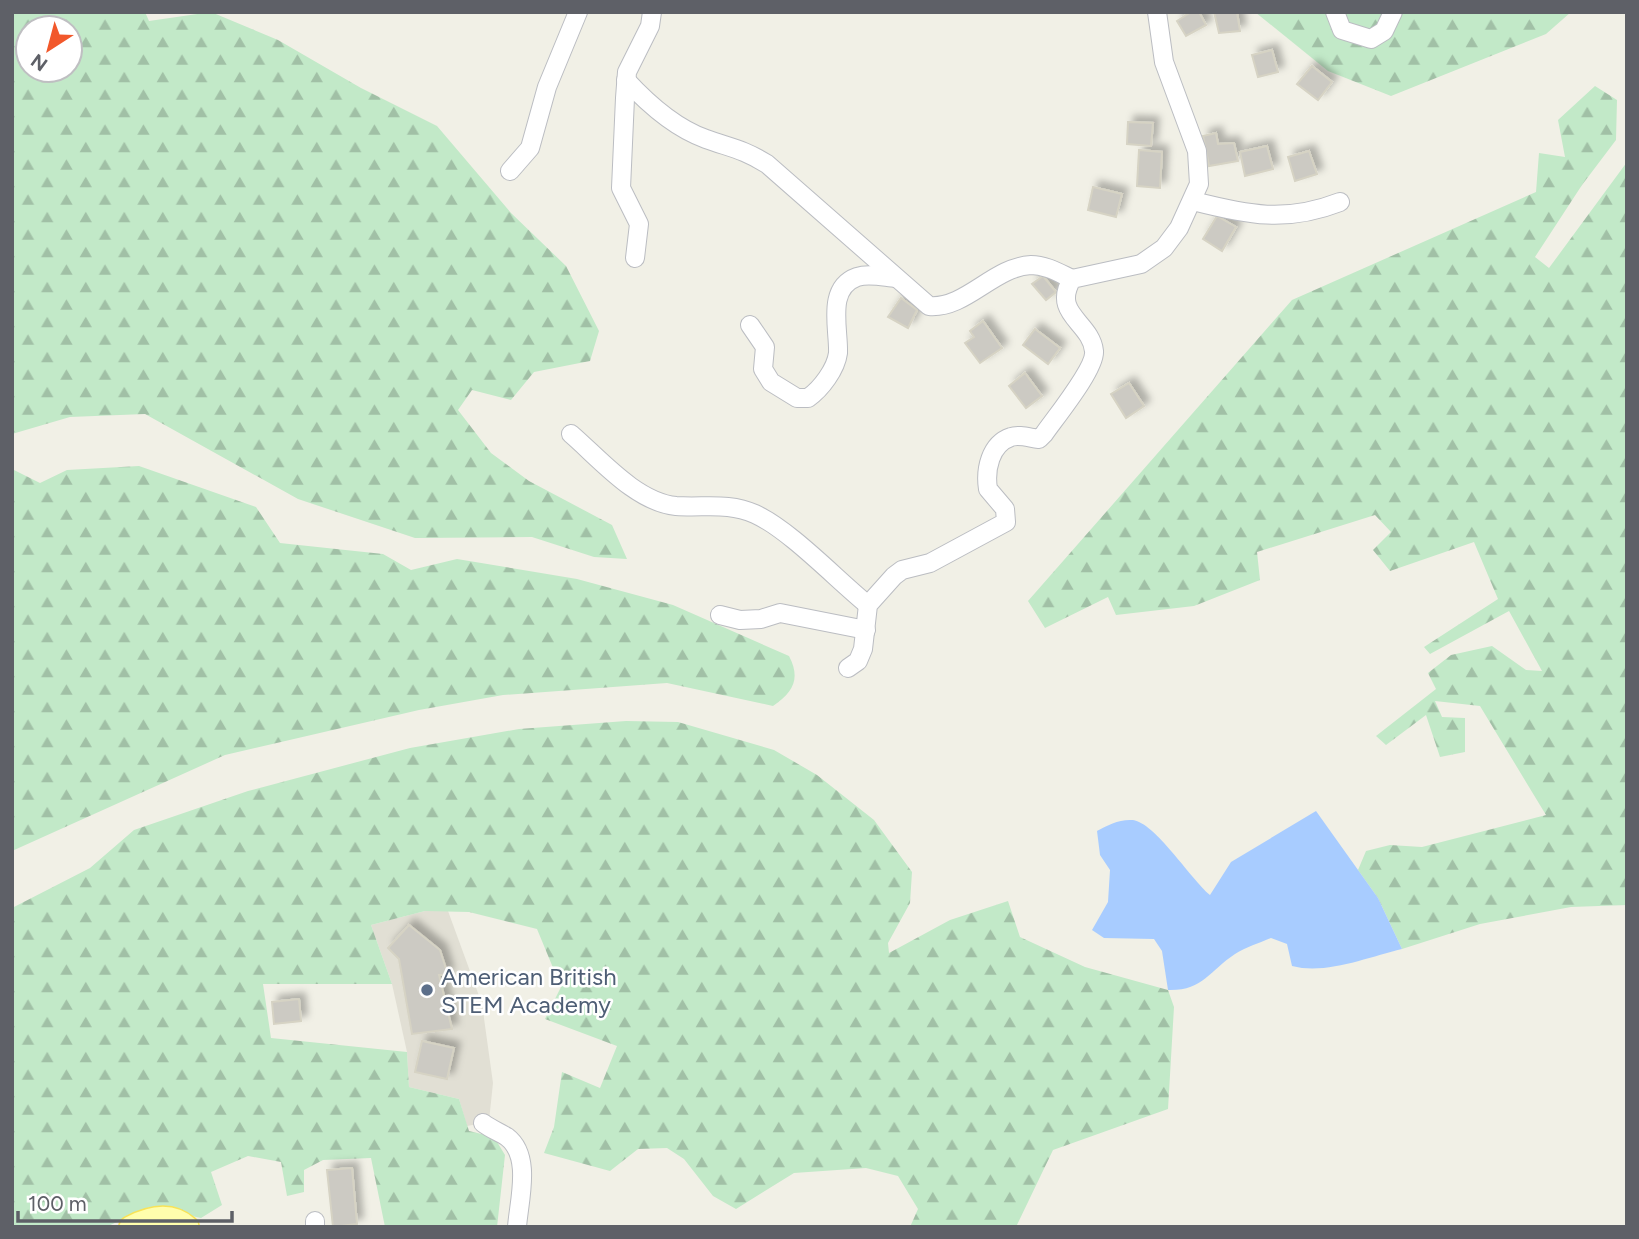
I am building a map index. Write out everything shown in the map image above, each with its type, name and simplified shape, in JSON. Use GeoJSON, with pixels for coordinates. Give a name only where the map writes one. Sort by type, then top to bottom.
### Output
{"type":"FeatureCollection","features":[{"type":"Feature","properties":{"kind":"main road"},"geometry":{"type":"LineString","coordinates":[[130,1227],[160,1216],[173,1218],[188,1227]]}},
{"type":"Feature","properties":{"kind":"street"},"geometry":{"type":"LineString","coordinates":[[510,171],[530,148],[547,87],[578,12]]}},
{"type":"Feature","properties":{"kind":"street"},"geometry":{"type":"LineString","coordinates":[[635,258],[639,224],[621,188],[626,80],[631,61],[650,26],[652,12]]}},
{"type":"Feature","properties":{"kind":"street"},"geometry":{"type":"LineString","coordinates":[[848,668],[858,661],[866,630],[868,605],[902,570],[930,563],[1006,522],[1006,509],[988,489],[989,460],[1002,442],[1010,437],[1039,439],[1044,435],[1093,360],[1092,344],[1066,304],[1065,291],[1073,279],[1086,274],[1115,272],[1141,264],[1164,248],[1194,201],[1200,169],[1197,151],[1164,62],[1157,12]]}},
{"type":"Feature","properties":{"kind":"street"},"geometry":{"type":"LineString","coordinates":[[1335,12],[1342,30],[1371,39],[1384,31],[1393,12]]}},
{"type":"Feature","properties":{"kind":"street"},"geometry":{"type":"LineString","coordinates":[[626,80],[644,99],[685,129],[707,140],[743,149],[767,164],[929,306],[944,307],[1008,272],[1029,265],[1049,268],[1073,279]]}},
{"type":"Feature","properties":{"kind":"street"},"geometry":{"type":"LineString","coordinates":[[1194,201],[1236,212],[1280,215],[1310,214],[1340,202]]}},
{"type":"Feature","properties":{"kind":"street"},"geometry":{"type":"LineString","coordinates":[[750,325],[765,347],[763,369],[771,382],[797,398],[808,398],[816,392],[833,368],[838,354],[837,301],[845,287],[856,278],[896,278]]}},
{"type":"Feature","properties":{"kind":"street"},"geometry":{"type":"LineString","coordinates":[[571,434],[642,494],[676,506],[718,504],[737,507],[768,520],[868,605]]}},
{"type":"Feature","properties":{"kind":"street"},"geometry":{"type":"LineString","coordinates":[[720,615],[740,620],[761,619],[780,613],[866,630]]}},
{"type":"Feature","properties":{"kind":"street"},"geometry":{"type":"LineString","coordinates":[[483,1123],[506,1137],[517,1148],[522,1161],[517,1227]]}},
{"type":"Feature","properties":{"kind":"shaded area"},"geometry":{"type":"Polygon","coordinates":[[[425,911],[448,911],[482,1004],[493,1083],[489,1121],[483,1123],[467,1126],[459,1099],[409,1087],[407,1052],[392,984],[371,925],[425,911]]]}},
{"type":"Feature","properties":{"kind":"green space"},"geometry":{"type":"Polygon","coordinates":[[[12,12],[145,12],[149,21],[211,12],[278,40],[361,88],[437,126],[511,213],[566,266],[599,331],[590,361],[534,372],[511,400],[472,390],[458,410],[491,453],[529,481],[612,525],[627,559],[594,557],[532,537],[415,538],[298,499],[145,414],[70,417],[12,434],[12,12]]]}},
{"type":"Feature","properties":{"kind":"green space"},"geometry":{"type":"Polygon","coordinates":[[[1255,12],[1571,12],[1546,34],[1391,96],[1328,71],[1255,12]]]}},
{"type":"Feature","properties":{"kind":"green space"},"geometry":{"type":"Polygon","coordinates":[[[1595,86],[1617,100],[1616,140],[1582,185],[1535,257],[1549,268],[1627,162],[1627,905],[1571,907],[1480,924],[1402,949],[1378,898],[1358,870],[1366,851],[1390,845],[1422,847],[1546,815],[1480,706],[1435,701],[1442,717],[1465,718],[1465,752],[1440,757],[1426,715],[1386,745],[1376,736],[1436,689],[1428,673],[1451,655],[1492,646],[1526,670],[1542,671],[1509,611],[1430,654],[1424,647],[1498,599],[1474,542],[1390,571],[1373,550],[1391,532],[1375,515],[1257,552],[1260,580],[1194,606],[1116,615],[1108,597],[1045,628],[1028,601],[1292,300],[1536,192],[1539,153],[1565,157],[1558,120],[1595,86]]]}},
{"type":"Feature","properties":{"kind":"green space"},"geometry":{"type":"Polygon","coordinates":[[[139,466],[256,507],[280,543],[383,554],[411,570],[457,559],[577,579],[673,605],[789,656],[793,664],[793,684],[786,696],[773,706],[667,683],[503,695],[419,710],[225,755],[12,851],[12,469],[40,483],[67,470],[139,466]]]}},
{"type":"Feature","properties":{"kind":"green space"},"geometry":{"type":"Polygon","coordinates":[[[626,721],[678,722],[774,750],[817,775],[874,820],[912,872],[910,903],[888,943],[889,953],[950,920],[1008,901],[1020,937],[1085,967],[1168,990],[1174,1007],[1168,1109],[1053,1150],[1016,1227],[910,1227],[918,1209],[898,1176],[866,1168],[794,1173],[736,1209],[713,1196],[684,1159],[667,1148],[638,1149],[610,1171],[544,1153],[554,1127],[562,1072],[600,1088],[617,1046],[545,1019],[561,987],[537,929],[469,912],[425,911],[371,925],[392,984],[263,984],[271,1038],[407,1052],[409,1087],[459,1099],[469,1131],[494,1137],[505,1155],[497,1227],[385,1227],[371,1158],[323,1160],[304,1170],[304,1192],[287,1196],[281,1162],[248,1156],[211,1172],[222,1205],[201,1218],[150,1207],[106,1227],[12,1227],[12,908],[90,868],[134,830],[248,791],[410,748],[519,729],[626,721]]]}},
{"type":"Feature","properties":{"kind":"water"},"geometry":{"type":"Polygon","coordinates":[[[1316,811],[1378,898],[1402,949],[1333,967],[1305,968],[1292,966],[1287,944],[1271,938],[1235,954],[1198,984],[1168,990],[1162,951],[1154,939],[1104,938],[1092,930],[1108,902],[1110,870],[1100,855],[1097,831],[1123,820],[1142,823],[1162,841],[1210,895],[1231,862],[1316,811]]]}},
{"type":"Feature","properties":{"kind":"building"},"geometry":{"type":"Polygon","coordinates":[[[1191,12],[1199,12],[1206,25],[1186,36],[1177,21],[1191,12]]]}},
{"type":"Feature","properties":{"kind":"building"},"geometry":{"type":"Polygon","coordinates":[[[1214,12],[1237,12],[1240,31],[1219,33],[1214,12]]]}},
{"type":"Feature","properties":{"kind":"building"},"geometry":{"type":"Polygon","coordinates":[[[1272,50],[1278,72],[1258,77],[1252,55],[1272,50]]]}},
{"type":"Feature","properties":{"kind":"building"},"geometry":{"type":"Polygon","coordinates":[[[1312,66],[1332,82],[1318,100],[1297,84],[1312,66]]]}},
{"type":"Feature","properties":{"kind":"building"},"geometry":{"type":"Polygon","coordinates":[[[1128,122],[1153,123],[1151,146],[1127,144],[1128,122]]]}},
{"type":"Feature","properties":{"kind":"building"},"geometry":{"type":"Polygon","coordinates":[[[1216,133],[1218,144],[1234,143],[1238,161],[1209,166],[1203,136],[1216,133]]]}},
{"type":"Feature","properties":{"kind":"building"},"geometry":{"type":"Polygon","coordinates":[[[1267,146],[1273,169],[1245,176],[1240,152],[1267,146]]]}},
{"type":"Feature","properties":{"kind":"building"},"geometry":{"type":"Polygon","coordinates":[[[1139,150],[1162,152],[1160,188],[1137,186],[1139,150]]]}},
{"type":"Feature","properties":{"kind":"building"},"geometry":{"type":"Polygon","coordinates":[[[1309,151],[1317,174],[1295,181],[1288,157],[1309,151]]]}},
{"type":"Feature","properties":{"kind":"building"},"geometry":{"type":"Polygon","coordinates":[[[1093,187],[1122,194],[1116,217],[1088,210],[1093,187]]]}},
{"type":"Feature","properties":{"kind":"building"},"geometry":{"type":"Polygon","coordinates":[[[1217,216],[1236,227],[1222,251],[1203,239],[1217,216]]]}},
{"type":"Feature","properties":{"kind":"building"},"geometry":{"type":"Polygon","coordinates":[[[1043,276],[1056,292],[1046,300],[1032,284],[1043,276]]]}},
{"type":"Feature","properties":{"kind":"building"},"geometry":{"type":"Polygon","coordinates":[[[901,298],[917,310],[908,328],[888,317],[901,298]]]}},
{"type":"Feature","properties":{"kind":"building"},"geometry":{"type":"Polygon","coordinates":[[[983,321],[1002,348],[980,363],[965,343],[974,337],[970,331],[983,321]]]}},
{"type":"Feature","properties":{"kind":"building"},"geometry":{"type":"Polygon","coordinates":[[[1035,329],[1060,348],[1048,364],[1023,345],[1035,329]]]}},
{"type":"Feature","properties":{"kind":"building"},"geometry":{"type":"Polygon","coordinates":[[[1025,373],[1042,396],[1026,408],[1009,386],[1025,373]]]}},
{"type":"Feature","properties":{"kind":"building"},"geometry":{"type":"Polygon","coordinates":[[[1129,383],[1144,406],[1126,418],[1111,394],[1129,383]]]}},
{"type":"Feature","properties":{"kind":"building"},"geometry":{"type":"Polygon","coordinates":[[[409,925],[440,950],[448,975],[439,975],[452,1029],[412,1034],[399,959],[388,948],[409,925]]]}},
{"type":"Feature","properties":{"kind":"building"},"geometry":{"type":"Polygon","coordinates":[[[299,999],[301,1021],[274,1024],[272,1002],[299,999]]]}},
{"type":"Feature","properties":{"kind":"building"},"geometry":{"type":"Polygon","coordinates":[[[422,1041],[454,1048],[447,1079],[415,1072],[422,1041]]]}},
{"type":"Feature","properties":{"kind":"building"},"geometry":{"type":"Polygon","coordinates":[[[352,1168],[357,1224],[333,1227],[327,1170],[352,1168]]]}},
{"type":"Feature","properties":{"kind":"place","name":"American British STEM Academy"},"geometry":{"type":"Point","coordinates":[427,990]}}]}
